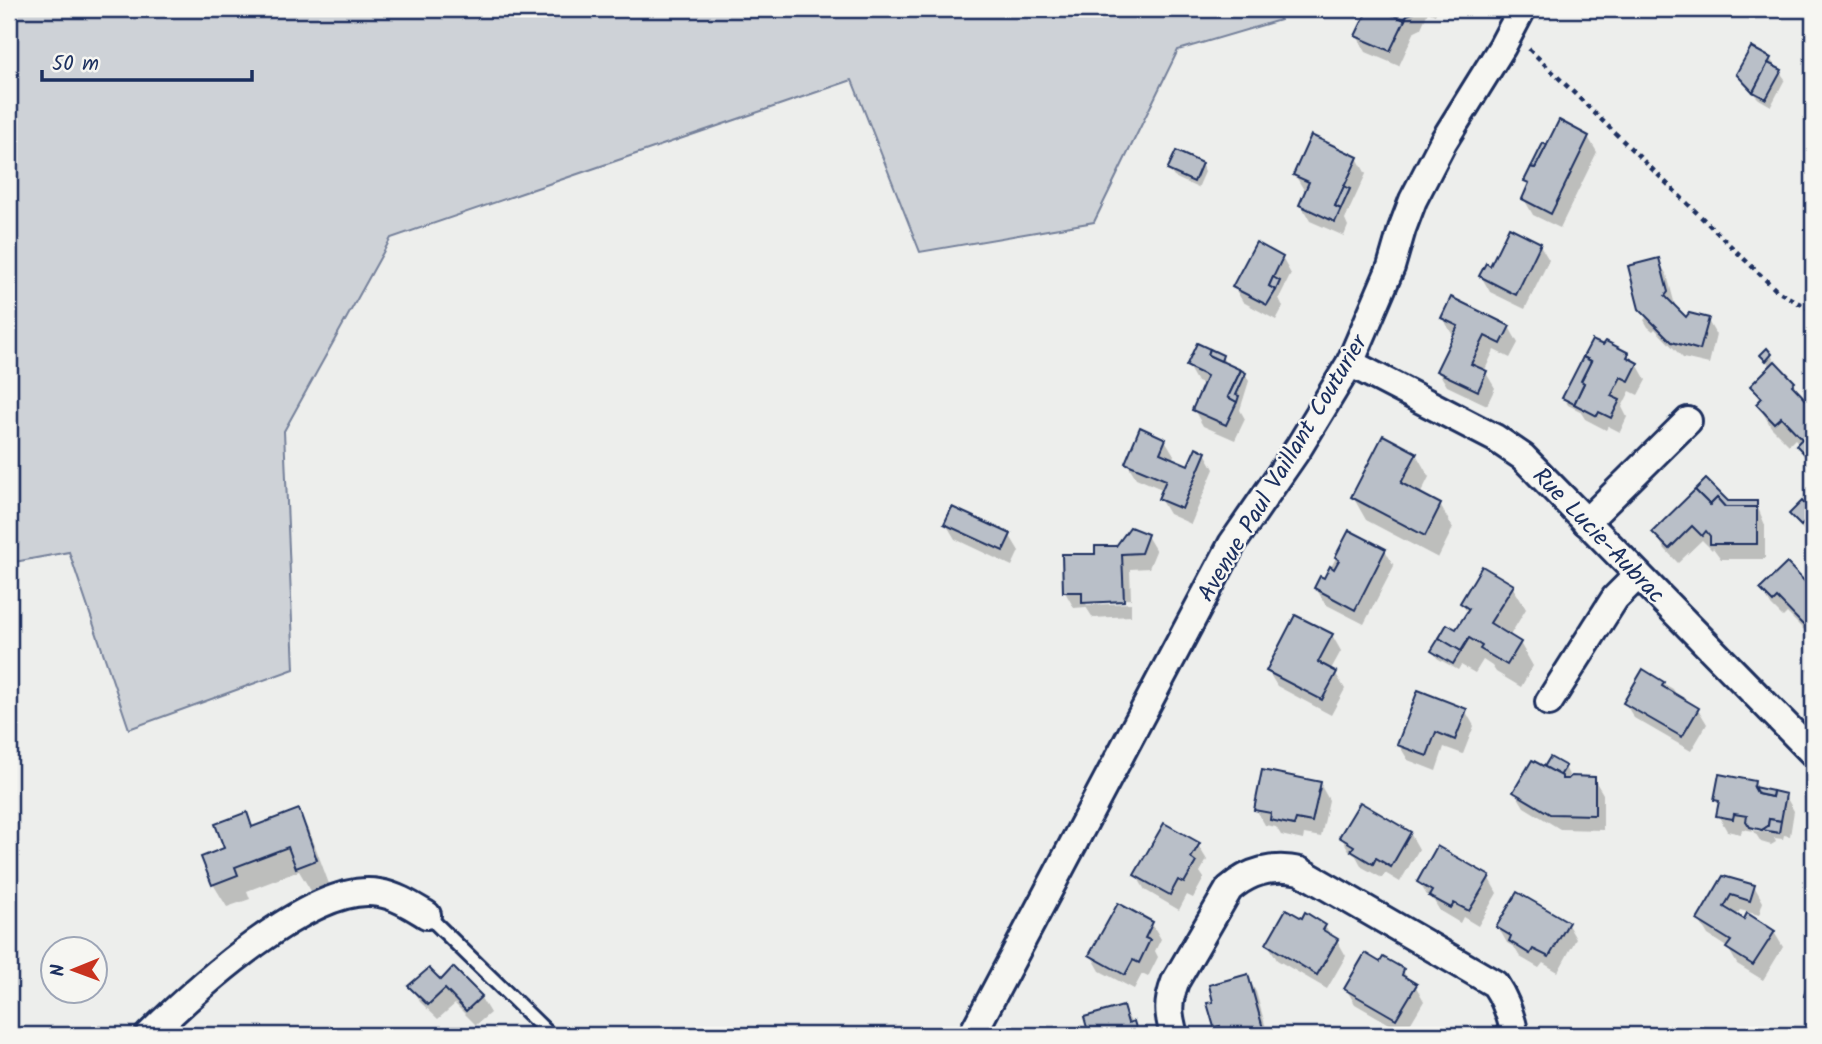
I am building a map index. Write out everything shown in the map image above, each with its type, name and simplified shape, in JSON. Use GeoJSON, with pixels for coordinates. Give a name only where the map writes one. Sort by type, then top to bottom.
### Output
{"type":"FeatureCollection","features":[{"type":"Feature","properties":{"kind":"street","name":"Avenue Paul Vaillant Couturier"},"geometry":{"type":"LineString","coordinates":[[972,1035],[1232,544],[1299,447],[1350,363],[1391,267],[1413,200],[1443,142],[1476,92],[1516,20]]}},
{"type":"Feature","properties":{"kind":"street","name":"Rue Lucie-Aubrac"},"geometry":{"type":"LineString","coordinates":[[1350,363],[1495,438],[1522,457],[1813,753]]}},
{"type":"Feature","properties":{"kind":"street"},"geometry":{"type":"LineString","coordinates":[[1586,522],[1688,421]]}},
{"type":"Feature","properties":{"kind":"street"},"geometry":{"type":"LineString","coordinates":[[1549,702],[1615,598],[1638,575]]}},
{"type":"Feature","properties":{"kind":"street"},"geometry":{"type":"LineString","coordinates":[[1174,1035],[1169,999],[1175,982],[1229,889],[1254,873],[1281,868],[1300,871],[1495,984],[1505,999],[1515,1035]]}},
{"type":"Feature","properties":{"kind":"street"},"geometry":{"type":"LineString","coordinates":[[149,1035],[215,974],[265,936],[326,901],[355,892],[378,892],[400,899],[427,915]]}},
{"type":"Feature","properties":{"kind":"lane"},"geometry":{"type":"LineString","coordinates":[[427,915],[550,1035]]}},
{"type":"Feature","properties":{"kind":"path"},"geometry":{"type":"LineString","coordinates":[[1516,20],[1777,291],[1813,311]]}},
{"type":"Feature","properties":{"kind":"shaded area"},"geometry":{"type":"Polygon","coordinates":[[[9,9],[1267,9],[1280,20],[1178,50],[1094,222],[920,252],[852,80],[391,238],[284,431],[294,669],[129,729],[69,552],[9,563],[9,9]]]}},
{"type":"Feature","properties":{"kind":"building"},"geometry":{"type":"Polygon","coordinates":[[[1368,9],[1380,9],[1405,20],[1390,51],[1355,36],[1368,9]]]}},
{"type":"Feature","properties":{"kind":"building"},"geometry":{"type":"Polygon","coordinates":[[[1380,9],[1415,9],[1405,20],[1380,9]]]}},
{"type":"Feature","properties":{"kind":"building"},"geometry":{"type":"Polygon","coordinates":[[[1751,47],[1771,58],[1753,92],[1736,74],[1751,47]]]}},
{"type":"Feature","properties":{"kind":"building"},"geometry":{"type":"Polygon","coordinates":[[[1768,63],[1782,70],[1766,99],[1753,92],[1768,63]]]}},
{"type":"Feature","properties":{"kind":"building"},"geometry":{"type":"Polygon","coordinates":[[[1559,120],[1589,136],[1551,214],[1522,199],[1529,183],[1524,181],[1531,167],[1535,168],[1559,120]]]}},
{"type":"Feature","properties":{"kind":"building"},"geometry":{"type":"Polygon","coordinates":[[[1311,135],[1358,157],[1335,206],[1341,209],[1335,222],[1299,205],[1309,182],[1293,175],[1311,135]]]}},
{"type":"Feature","properties":{"kind":"building"},"geometry":{"type":"Polygon","coordinates":[[[1543,143],[1547,145],[1535,168],[1531,167],[1543,143]]]}},
{"type":"Feature","properties":{"kind":"building"},"geometry":{"type":"Polygon","coordinates":[[[1176,151],[1202,163],[1194,182],[1167,170],[1176,151]]]}},
{"type":"Feature","properties":{"kind":"building"},"geometry":{"type":"Polygon","coordinates":[[[1344,186],[1350,189],[1341,209],[1335,206],[1344,186]]]}},
{"type":"Feature","properties":{"kind":"building"},"geometry":{"type":"Polygon","coordinates":[[[1509,227],[1541,243],[1516,295],[1479,276],[1486,263],[1490,266],[1509,227]]]}},
{"type":"Feature","properties":{"kind":"building"},"geometry":{"type":"Polygon","coordinates":[[[1256,242],[1283,257],[1269,286],[1276,290],[1267,305],[1232,287],[1256,242]]]}},
{"type":"Feature","properties":{"kind":"building"},"geometry":{"type":"Polygon","coordinates":[[[1659,258],[1668,292],[1665,296],[1686,317],[1689,313],[1709,318],[1700,350],[1672,342],[1639,309],[1628,266],[1659,258]]]}},
{"type":"Feature","properties":{"kind":"building"},"geometry":{"type":"Polygon","coordinates":[[[1273,277],[1280,281],[1276,290],[1269,286],[1273,277]]]}},
{"type":"Feature","properties":{"kind":"building"},"geometry":{"type":"Polygon","coordinates":[[[1451,297],[1510,326],[1501,344],[1485,336],[1471,364],[1487,371],[1478,391],[1436,371],[1458,326],[1441,318],[1451,297]]]}},
{"type":"Feature","properties":{"kind":"building"},"geometry":{"type":"Polygon","coordinates":[[[1592,340],[1603,345],[1606,341],[1629,353],[1627,357],[1638,363],[1629,381],[1621,377],[1611,396],[1620,400],[1611,418],[1599,412],[1597,416],[1574,404],[1591,361],[1583,357],[1592,340]]]}},
{"type":"Feature","properties":{"kind":"building"},"geometry":{"type":"Polygon","coordinates":[[[1197,343],[1210,349],[1208,355],[1241,370],[1228,397],[1237,402],[1226,425],[1192,410],[1207,376],[1186,366],[1197,343]]]}},
{"type":"Feature","properties":{"kind":"building"},"geometry":{"type":"Polygon","coordinates":[[[1767,348],[1772,354],[1766,361],[1760,355],[1767,348]]]}},
{"type":"Feature","properties":{"kind":"building"},"geometry":{"type":"Polygon","coordinates":[[[1210,349],[1223,355],[1221,361],[1208,355],[1210,349]]]}},
{"type":"Feature","properties":{"kind":"building"},"geometry":{"type":"Polygon","coordinates":[[[1583,357],[1591,361],[1574,404],[1562,398],[1583,357]]]}},
{"type":"Feature","properties":{"kind":"building"},"geometry":{"type":"Polygon","coordinates":[[[1775,361],[1795,382],[1792,385],[1813,407],[1813,463],[1796,445],[1802,439],[1781,417],[1774,423],[1756,404],[1762,398],[1750,386],[1775,361]]]}},
{"type":"Feature","properties":{"kind":"building"},"geometry":{"type":"Polygon","coordinates":[[[1241,370],[1246,373],[1236,395],[1239,396],[1237,402],[1228,397],[1241,370]]]}},
{"type":"Feature","properties":{"kind":"building"},"geometry":{"type":"Polygon","coordinates":[[[1140,427],[1166,439],[1160,453],[1188,465],[1196,447],[1206,452],[1182,509],[1158,499],[1166,480],[1125,463],[1140,427]]]}},
{"type":"Feature","properties":{"kind":"building"},"geometry":{"type":"Polygon","coordinates":[[[1383,435],[1417,453],[1401,483],[1441,504],[1425,536],[1351,497],[1383,435]]]}},
{"type":"Feature","properties":{"kind":"building"},"geometry":{"type":"Polygon","coordinates":[[[1706,479],[1728,501],[1757,501],[1757,507],[1725,507],[1717,498],[1710,505],[1695,490],[1706,479]]]}},
{"type":"Feature","properties":{"kind":"building"},"geometry":{"type":"Polygon","coordinates":[[[1695,490],[1710,505],[1717,498],[1725,507],[1757,507],[1757,544],[1710,544],[1710,536],[1706,531],[1702,536],[1692,526],[1669,549],[1652,532],[1695,490]]]}},
{"type":"Feature","properties":{"kind":"building"},"geometry":{"type":"Polygon","coordinates":[[[1802,501],[1813,514],[1801,526],[1789,514],[1802,501]]]}},
{"type":"Feature","properties":{"kind":"building"},"geometry":{"type":"Polygon","coordinates":[[[952,507],[1011,534],[1003,551],[944,524],[952,507]]]}},
{"type":"Feature","properties":{"kind":"building"},"geometry":{"type":"Polygon","coordinates":[[[1130,527],[1148,534],[1141,553],[1122,554],[1124,601],[1082,603],[1082,592],[1063,592],[1062,554],[1095,554],[1095,546],[1116,546],[1130,527]]]}},
{"type":"Feature","properties":{"kind":"building"},"geometry":{"type":"Polygon","coordinates":[[[1349,530],[1386,549],[1355,610],[1314,588],[1320,576],[1324,578],[1330,566],[1334,569],[1339,560],[1335,557],[1349,530]]]}},
{"type":"Feature","properties":{"kind":"building"},"geometry":{"type":"Polygon","coordinates":[[[1787,563],[1813,590],[1813,619],[1805,627],[1777,598],[1773,602],[1760,589],[1787,563]]]}},
{"type":"Feature","properties":{"kind":"building"},"geometry":{"type":"Polygon","coordinates":[[[1482,566],[1514,585],[1490,623],[1521,642],[1507,665],[1480,649],[1482,646],[1469,638],[1461,651],[1439,638],[1447,624],[1456,629],[1469,609],[1460,603],[1482,566]]]}},
{"type":"Feature","properties":{"kind":"building"},"geometry":{"type":"Polygon","coordinates":[[[1295,615],[1333,634],[1318,662],[1337,672],[1322,700],[1266,671],[1295,615]]]}},
{"type":"Feature","properties":{"kind":"building"},"geometry":{"type":"Polygon","coordinates":[[[1439,638],[1461,651],[1453,664],[1431,651],[1439,638]]]}},
{"type":"Feature","properties":{"kind":"building"},"geometry":{"type":"Polygon","coordinates":[[[1643,669],[1664,682],[1662,686],[1699,708],[1682,737],[1623,703],[1643,669]]]}},
{"type":"Feature","properties":{"kind":"building"},"geometry":{"type":"Polygon","coordinates":[[[1418,690],[1467,709],[1455,740],[1436,732],[1427,756],[1397,745],[1418,690]]]}},
{"type":"Feature","properties":{"kind":"building"},"geometry":{"type":"Polygon","coordinates":[[[1550,757],[1566,766],[1560,776],[1544,767],[1550,757]]]}},
{"type":"Feature","properties":{"kind":"building"},"geometry":{"type":"Polygon","coordinates":[[[1532,760],[1562,776],[1562,779],[1571,776],[1595,777],[1595,815],[1550,814],[1513,792],[1532,760]]]}},
{"type":"Feature","properties":{"kind":"building"},"geometry":{"type":"Polygon","coordinates":[[[1262,770],[1321,782],[1312,822],[1296,819],[1294,825],[1270,820],[1271,813],[1254,810],[1262,770]]]}},
{"type":"Feature","properties":{"kind":"building"},"geometry":{"type":"Polygon","coordinates":[[[1719,774],[1755,781],[1754,787],[1758,794],[1772,797],[1773,791],[1786,794],[1781,821],[1769,819],[1768,826],[1762,830],[1750,827],[1746,821],[1747,816],[1734,814],[1733,819],[1716,816],[1719,801],[1714,800],[1719,774]]]}},
{"type":"Feature","properties":{"kind":"building"},"geometry":{"type":"Polygon","coordinates":[[[1754,787],[1773,791],[1772,797],[1758,794],[1754,787]]]}},
{"type":"Feature","properties":{"kind":"building"},"geometry":{"type":"Polygon","coordinates":[[[1360,802],[1411,832],[1391,867],[1376,858],[1373,864],[1351,851],[1354,846],[1339,837],[1360,802]]]}},
{"type":"Feature","properties":{"kind":"building"},"geometry":{"type":"Polygon","coordinates":[[[299,809],[317,860],[296,868],[288,847],[235,867],[238,875],[212,885],[201,857],[224,848],[215,824],[247,812],[252,827],[299,809]]]}},
{"type":"Feature","properties":{"kind":"building"},"geometry":{"type":"Polygon","coordinates":[[[1769,819],[1781,821],[1779,833],[1762,830],[1768,826],[1769,819]]]}},
{"type":"Feature","properties":{"kind":"building"},"geometry":{"type":"Polygon","coordinates":[[[1164,823],[1200,843],[1191,858],[1196,862],[1184,883],[1178,880],[1170,895],[1134,875],[1164,823]]]}},
{"type":"Feature","properties":{"kind":"building"},"geometry":{"type":"Polygon","coordinates":[[[1437,846],[1490,876],[1469,911],[1454,903],[1451,908],[1429,896],[1432,891],[1417,882],[1437,846]]]}},
{"type":"Feature","properties":{"kind":"building"},"geometry":{"type":"Polygon","coordinates":[[[1723,876],[1755,885],[1750,901],[1731,895],[1724,907],[1744,919],[1747,913],[1775,931],[1753,965],[1726,948],[1731,941],[1697,920],[1723,876]]]}},
{"type":"Feature","properties":{"kind":"building"},"geometry":{"type":"Polygon","coordinates":[[[1517,892],[1569,922],[1549,957],[1533,949],[1530,954],[1509,941],[1511,936],[1496,927],[1517,892]]]}},
{"type":"Feature","properties":{"kind":"building"},"geometry":{"type":"Polygon","coordinates":[[[1118,903],[1153,922],[1145,938],[1150,940],[1139,963],[1133,960],[1125,975],[1089,955],[1118,903]]]}},
{"type":"Feature","properties":{"kind":"building"},"geometry":{"type":"Polygon","coordinates":[[[1286,909],[1302,918],[1305,912],[1326,925],[1323,930],[1338,939],[1317,975],[1266,944],[1286,909]]]}},
{"type":"Feature","properties":{"kind":"building"},"geometry":{"type":"Polygon","coordinates":[[[1365,953],[1380,962],[1383,957],[1404,969],[1402,975],[1417,984],[1396,1019],[1344,989],[1365,953]]]}},
{"type":"Feature","properties":{"kind":"building"},"geometry":{"type":"Polygon","coordinates":[[[453,967],[482,996],[466,1011],[445,989],[428,1005],[408,986],[429,968],[441,980],[453,967]]]}},
{"type":"Feature","properties":{"kind":"building"},"geometry":{"type":"Polygon","coordinates":[[[1813,968],[1813,999],[1804,996],[1813,968]]]}},
{"type":"Feature","properties":{"kind":"building"},"geometry":{"type":"Polygon","coordinates":[[[1248,974],[1264,1032],[1252,1035],[1222,1035],[1220,1026],[1214,1027],[1207,1003],[1213,1002],[1209,985],[1248,974]]]}},
{"type":"Feature","properties":{"kind":"building"},"geometry":{"type":"Polygon","coordinates":[[[1123,1006],[1128,1023],[1134,1021],[1138,1035],[1089,1035],[1084,1017],[1123,1006]]]}}]}
